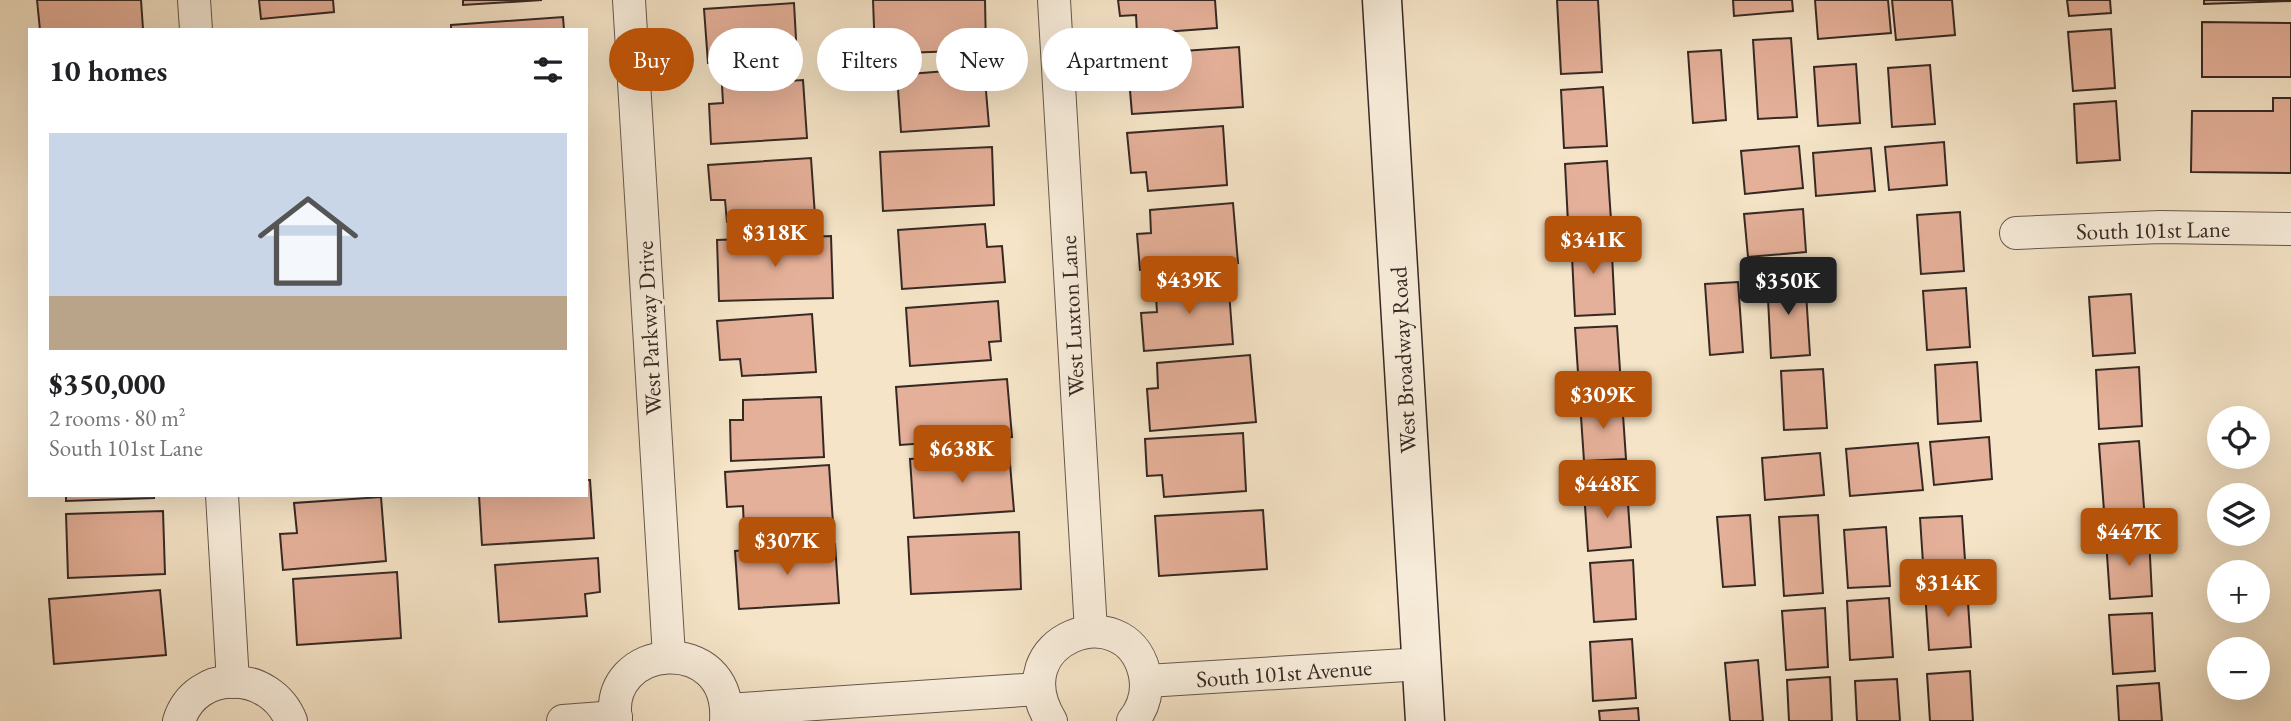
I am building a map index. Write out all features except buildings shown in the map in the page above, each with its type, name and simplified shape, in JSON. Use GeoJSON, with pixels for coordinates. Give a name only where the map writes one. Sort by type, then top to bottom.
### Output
{"type":"FeatureCollection","features":[{"type":"Feature","properties":{"kind":"main road","name":"West Broadway Road"},"geometry":{"type":"LineString","coordinates":[[1381,0],[1424,721]]}},
{"type":"Feature","properties":{"kind":"street"},"geometry":{"type":"LineString","coordinates":[[194,0],[196,28]]}},
{"type":"Feature","properties":{"kind":"street","name":"West Parkway Drive"},"geometry":{"type":"LineString","coordinates":[[629,0],[669,656]]}},
{"type":"Feature","properties":{"kind":"street","name":"West Luxton Lane"},"geometry":{"type":"LineString","coordinates":[[1054,0],[1091,631]]}},
{"type":"Feature","properties":{"kind":"street","name":"South 101st Lane"},"geometry":{"type":"LineString","coordinates":[[2016,233],[2160,227],[2291,229]]}},
{"type":"Feature","properties":{"kind":"street"},"geometry":{"type":"LineString","coordinates":[[222,497],[233,682]]}},
{"type":"Feature","properties":{"kind":"street"},"geometry":{"type":"LineString","coordinates":[[1051,721],[1042,705],[1038,689],[1041,667],[1052,648],[1063,639],[1076,633],[1091,631],[1104,632],[1129,645],[1138,655],[1147,681],[1145,698],[1133,721]]}},
{"type":"Feature","properties":{"kind":"street"},"geometry":{"type":"LineString","coordinates":[[563,721],[616,719],[617,696],[626,680],[638,667],[653,659],[669,656],[687,658],[701,665],[713,676],[722,690],[726,715],[1038,689]]}},
{"type":"Feature","properties":{"kind":"street","name":"South 101st Avenue"},"geometry":{"type":"LineString","coordinates":[[1147,681],[1422,664]]}},
{"type":"Feature","properties":{"kind":"street"},"geometry":{"type":"LineString","coordinates":[[179,721],[188,703],[200,692],[214,685],[244,681],[269,691],[280,701],[291,721]]}}]}
